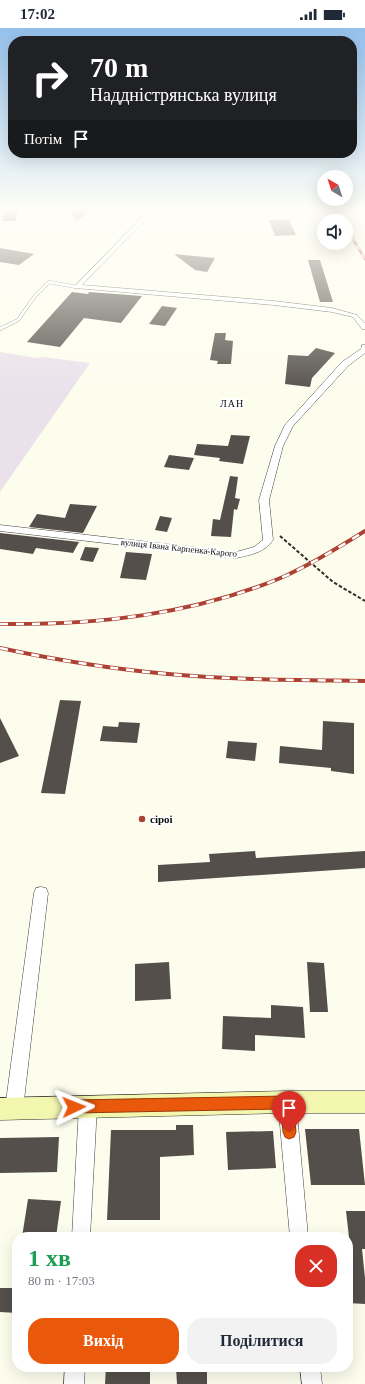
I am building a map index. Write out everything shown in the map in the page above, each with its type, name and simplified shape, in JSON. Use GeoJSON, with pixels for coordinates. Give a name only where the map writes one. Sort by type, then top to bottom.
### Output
{"type":"FeatureCollection","features":[{"type":"Feature","properties":{"kind":"main road"},"geometry":{"type":"LineString","coordinates":[[7,1109],[287,1102],[365,1102]]}},
{"type":"Feature","properties":{"kind":"street"},"geometry":{"type":"LineString","coordinates":[[77,287],[94,269]]}},
{"type":"Feature","properties":{"kind":"street"},"geometry":{"type":"LineString","coordinates":[[77,287],[266,302],[332,310],[355,316],[365,327]]}},
{"type":"Feature","properties":{"kind":"street","name":"вулиця Івана Карпенка-Карого"},"geometry":{"type":"LineString","coordinates":[[0,528],[236,555],[256,550],[264,546],[268,540],[264,522],[264,500],[279,446],[289,425],[344,364],[365,348]]}},
{"type":"Feature","properties":{"kind":"street"},"geometry":{"type":"LineString","coordinates":[[7,1109],[41,893]]}},
{"type":"Feature","properties":{"kind":"street"},"geometry":{"type":"LineString","coordinates":[[287,1102],[299,1232]]}},
{"type":"Feature","properties":{"kind":"street"},"geometry":{"type":"LineString","coordinates":[[82,1232],[88,1106]]}},
{"type":"Feature","properties":{"kind":"street"},"geometry":{"type":"LineString","coordinates":[[74,1384],[75,1372]]}},
{"type":"Feature","properties":{"kind":"street"},"geometry":{"type":"LineString","coordinates":[[311,1372],[312,1384]]}},
{"type":"Feature","properties":{"kind":"lane"},"geometry":{"type":"LineString","coordinates":[[0,329],[18,320],[35,296],[49,282],[77,287]]}},
{"type":"Feature","properties":{"kind":"path"},"geometry":{"type":"LineString","coordinates":[[264,522],[333,582],[365,601]]}},
{"type":"Feature","properties":{"kind":"shaded area"},"geometry":{"type":"Polygon","coordinates":[[[0,352],[37,358],[42,357],[90,363],[0,492],[0,352]]]}},
{"type":"Feature","properties":{"kind":"building"},"geometry":{"type":"Polygon","coordinates":[[[194,269],[209,269],[207,272],[194,269]]]}},
{"type":"Feature","properties":{"kind":"building"},"geometry":{"type":"Polygon","coordinates":[[[311,269],[323,269],[333,302],[320,302],[311,269]]]}},
{"type":"Feature","properties":{"kind":"building"},"geometry":{"type":"Polygon","coordinates":[[[72,292],[142,296],[121,323],[84,318],[60,347],[27,342],[72,292]]]}},
{"type":"Feature","properties":{"kind":"building"},"geometry":{"type":"Polygon","coordinates":[[[162,306],[177,308],[165,326],[149,324],[162,306]]]}},
{"type":"Feature","properties":{"kind":"building"},"geometry":{"type":"Polygon","coordinates":[[[215,333],[226,333],[225,340],[233,341],[231,364],[217,364],[218,361],[210,360],[215,333]]]}},
{"type":"Feature","properties":{"kind":"building"},"geometry":{"type":"Polygon","coordinates":[[[316,348],[335,353],[312,378],[310,387],[285,384],[288,355],[308,356],[316,348]]]}},
{"type":"Feature","properties":{"kind":"building"},"geometry":{"type":"Polygon","coordinates":[[[231,435],[250,436],[243,464],[219,461],[220,458],[194,455],[197,444],[228,446],[231,435]]]}},
{"type":"Feature","properties":{"kind":"building"},"geometry":{"type":"Polygon","coordinates":[[[169,455],[194,458],[189,470],[164,467],[169,455]]]}},
{"type":"Feature","properties":{"kind":"building"},"geometry":{"type":"Polygon","coordinates":[[[230,476],[238,477],[235,498],[240,499],[237,510],[234,509],[231,537],[211,536],[213,519],[220,520],[230,476]]]}},
{"type":"Feature","properties":{"kind":"building"},"geometry":{"type":"Polygon","coordinates":[[[70,504],[97,506],[83,533],[29,527],[37,514],[65,518],[70,504]]]}},
{"type":"Feature","properties":{"kind":"building"},"geometry":{"type":"Polygon","coordinates":[[[160,516],[172,518],[167,532],[155,530],[160,516]]]}},
{"type":"Feature","properties":{"kind":"building"},"geometry":{"type":"Polygon","coordinates":[[[0,533],[79,542],[73,553],[36,548],[33,554],[0,549],[0,533]]]}},
{"type":"Feature","properties":{"kind":"building"},"geometry":{"type":"Polygon","coordinates":[[[85,547],[99,548],[93,562],[80,560],[85,547]]]}},
{"type":"Feature","properties":{"kind":"building"},"geometry":{"type":"Polygon","coordinates":[[[126,552],[152,554],[146,580],[120,578],[126,552]]]}},
{"type":"Feature","properties":{"kind":"building"},"geometry":{"type":"Polygon","coordinates":[[[60,700],[81,701],[65,794],[41,793],[60,700]]]}},
{"type":"Feature","properties":{"kind":"building"},"geometry":{"type":"Polygon","coordinates":[[[0,718],[19,756],[0,763],[0,718]]]}},
{"type":"Feature","properties":{"kind":"building"},"geometry":{"type":"Polygon","coordinates":[[[323,721],[354,723],[354,774],[331,771],[331,768],[279,763],[280,746],[322,750],[323,721]]]}},
{"type":"Feature","properties":{"kind":"building"},"geometry":{"type":"Polygon","coordinates":[[[119,722],[140,723],[137,743],[100,741],[103,726],[118,727],[119,722]]]}},
{"type":"Feature","properties":{"kind":"building"},"geometry":{"type":"Polygon","coordinates":[[[228,741],[257,743],[255,761],[226,758],[228,741]]]}},
{"type":"Feature","properties":{"kind":"building"},"geometry":{"type":"Polygon","coordinates":[[[255,851],[256,858],[365,851],[365,868],[158,882],[158,865],[210,862],[209,854],[255,851]]]}},
{"type":"Feature","properties":{"kind":"building"},"geometry":{"type":"Polygon","coordinates":[[[169,962],[171,999],[135,1001],[135,964],[169,962]]]}},
{"type":"Feature","properties":{"kind":"building"},"geometry":{"type":"Polygon","coordinates":[[[307,962],[324,963],[328,1012],[310,1012],[307,962]]]}},
{"type":"Feature","properties":{"kind":"building"},"geometry":{"type":"Polygon","coordinates":[[[271,1005],[303,1007],[305,1038],[255,1035],[255,1051],[222,1049],[223,1016],[271,1018],[271,1005]]]}},
{"type":"Feature","properties":{"kind":"building"},"geometry":{"type":"Polygon","coordinates":[[[176,1125],[193,1125],[194,1155],[160,1157],[160,1220],[107,1220],[111,1130],[176,1130],[176,1125]]]}},
{"type":"Feature","properties":{"kind":"building"},"geometry":{"type":"Polygon","coordinates":[[[305,1129],[359,1129],[365,1185],[311,1185],[305,1129]]]}},
{"type":"Feature","properties":{"kind":"building"},"geometry":{"type":"Polygon","coordinates":[[[273,1131],[276,1168],[228,1170],[226,1132],[273,1131]]]}},
{"type":"Feature","properties":{"kind":"building"},"geometry":{"type":"Polygon","coordinates":[[[59,1137],[57,1172],[0,1173],[0,1138],[59,1137]]]}},
{"type":"Feature","properties":{"kind":"building"},"geometry":{"type":"Polygon","coordinates":[[[28,1199],[61,1201],[57,1232],[23,1232],[28,1199]]]}},
{"type":"Feature","properties":{"kind":"building"},"geometry":{"type":"Polygon","coordinates":[[[346,1211],[365,1211],[365,1249],[362,1249],[365,1278],[365,1304],[353,1303],[353,1232],[348,1232],[346,1211]]]}},
{"type":"Feature","properties":{"kind":"building"},"geometry":{"type":"Polygon","coordinates":[[[0,1288],[12,1288],[12,1313],[0,1312],[0,1288]]]}},
{"type":"Feature","properties":{"kind":"building"},"geometry":{"type":"Polygon","coordinates":[[[106,1372],[150,1372],[150,1384],[105,1384],[106,1372]]]}},
{"type":"Feature","properties":{"kind":"building"},"geometry":{"type":"Polygon","coordinates":[[[176,1372],[207,1372],[207,1384],[177,1384],[176,1372]]]}},
{"type":"Feature","properties":{"kind":"railway"},"geometry":{"type":"LineString","coordinates":[[0,624],[36,624],[108,620],[179,609],[214,601],[249,590],[294,572],[335,550],[365,531]]}},
{"type":"Feature","properties":{"kind":"railway"},"geometry":{"type":"LineString","coordinates":[[0,648],[84,664],[168,674],[241,679],[365,681]]}},
{"type":"Feature","properties":{"kind":"place","name":"сіроі"},"geometry":{"type":"Point","coordinates":[142,819]}},
{"type":"Feature","properties":{"kind":"district","name":"ЛАН"},"geometry":{"type":"Point","coordinates":[232,403]}},
{"type":"Feature","properties":{"kind":"route"},"geometry":{"type":"LineString","coordinates":[[74,1107],[287,1102],[289,1132]]}}]}
